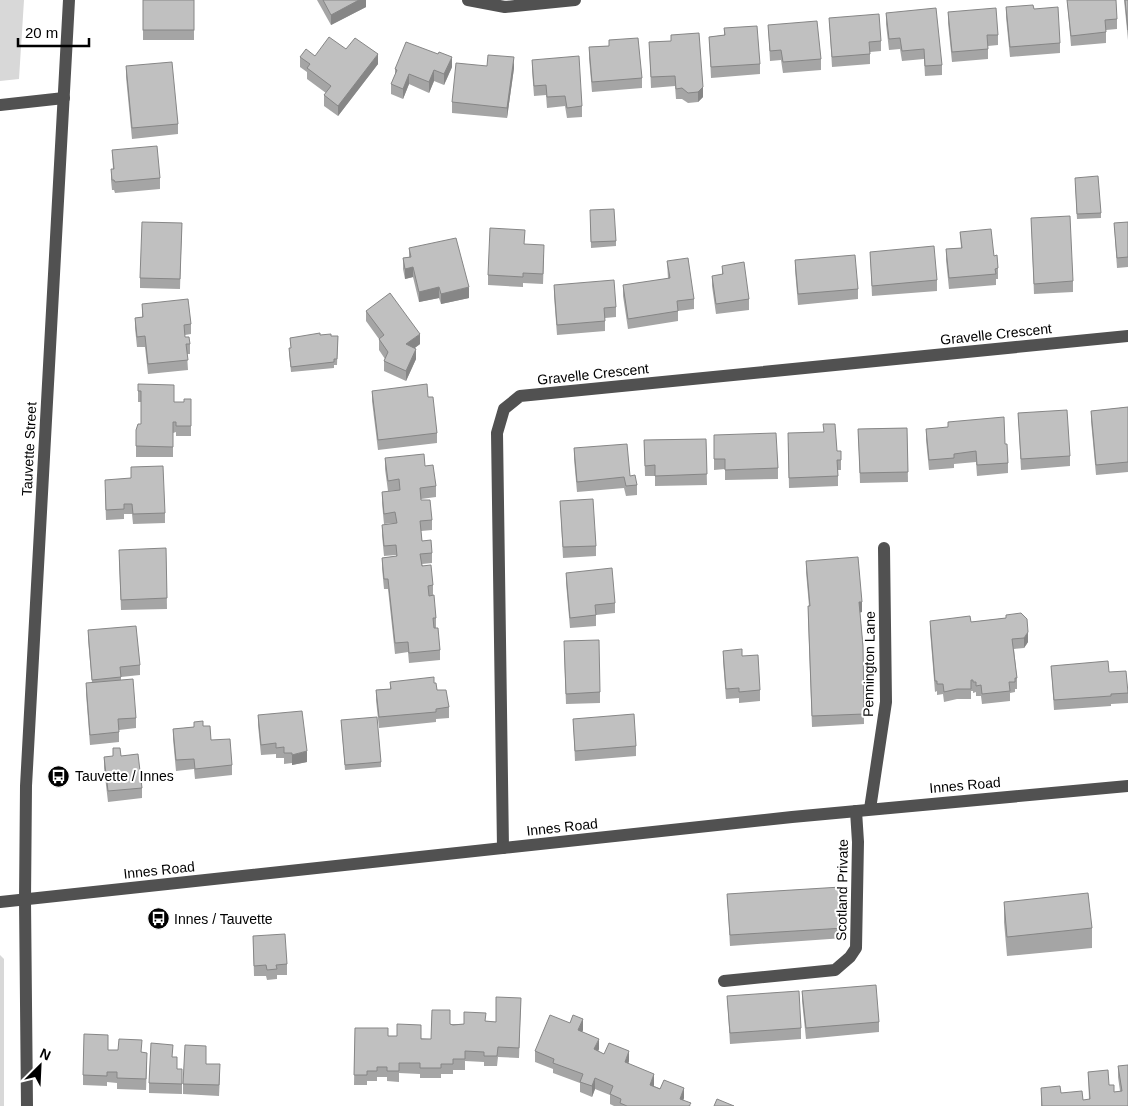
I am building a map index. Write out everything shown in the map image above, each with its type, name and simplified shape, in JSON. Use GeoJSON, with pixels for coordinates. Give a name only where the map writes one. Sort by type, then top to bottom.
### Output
{"type":"FeatureCollection","features":[{"type":"Feature","properties":{"kind":"street","name":"Tauvette Street"},"geometry":{"type":"LineString","coordinates":[[27,1106],[26,786],[69,0]]}},
{"type":"Feature","properties":{"kind":"street"},"geometry":{"type":"LineString","coordinates":[[468,0],[506,7],[575,0]]}},
{"type":"Feature","properties":{"kind":"street"},"geometry":{"type":"LineString","coordinates":[[0,105],[64,98]]}},
{"type":"Feature","properties":{"kind":"street","name":"Gravelle Crescent"},"geometry":{"type":"LineString","coordinates":[[503,848],[497,433],[504,410],[520,396],[1128,336]]}},
{"type":"Feature","properties":{"kind":"street","name":"Pennington Lane"},"geometry":{"type":"LineString","coordinates":[[870,809],[886,702],[884,548]]}},
{"type":"Feature","properties":{"kind":"street","name":"Innes Road"},"geometry":{"type":"LineString","coordinates":[[0,902],[856,810],[1128,786]]}},
{"type":"Feature","properties":{"kind":"street","name":"Scotland Private"},"geometry":{"type":"LineString","coordinates":[[724,981],[835,970],[850,957],[856,948],[858,842],[856,810]]}},
{"type":"Feature","properties":{"kind":"shaded area"},"geometry":{"type":"Polygon","coordinates":[[[0,0],[24,0],[19,79],[0,81],[0,0]]]}},
{"type":"Feature","properties":{"kind":"shaded area"},"geometry":{"type":"Polygon","coordinates":[[[0,955],[4,959],[4,1106],[0,1106],[0,955]]]}},
{"type":"Feature","properties":{"kind":"building"},"geometry":{"type":"Polygon","coordinates":[[[143,0],[194,0],[194,30],[143,30],[143,0]]]}},
{"type":"Feature","properties":{"kind":"building"},"geometry":{"type":"Polygon","coordinates":[[[323,0],[359,0],[331,15],[323,0]]]}},
{"type":"Feature","properties":{"kind":"building"},"geometry":{"type":"Polygon","coordinates":[[[1067,0],[1116,0],[1117,19],[1105,20],[1106,32],[1071,36],[1067,0]]]}},
{"type":"Feature","properties":{"kind":"building"},"geometry":{"type":"Polygon","coordinates":[[[1125,0],[1128,0],[1128,30],[1125,0]]]}},
{"type":"Feature","properties":{"kind":"building"},"geometry":{"type":"Polygon","coordinates":[[[1033,5],[1034,9],[1058,7],[1060,43],[1010,47],[1006,7],[1033,5]]]}},
{"type":"Feature","properties":{"kind":"building"},"geometry":{"type":"Polygon","coordinates":[[[936,8],[942,65],[925,66],[924,49],[902,51],[900,38],[889,39],[886,13],[936,8]]]}},
{"type":"Feature","properties":{"kind":"building"},"geometry":{"type":"Polygon","coordinates":[[[996,8],[998,35],[987,35],[988,49],[952,52],[948,12],[996,8]]]}},
{"type":"Feature","properties":{"kind":"building"},"geometry":{"type":"Polygon","coordinates":[[[879,14],[881,41],[869,42],[870,54],[832,57],[829,18],[879,14]]]}},
{"type":"Feature","properties":{"kind":"building"},"geometry":{"type":"Polygon","coordinates":[[[817,21],[821,59],[783,62],[781,50],[770,51],[768,25],[817,21]]]}},
{"type":"Feature","properties":{"kind":"building"},"geometry":{"type":"Polygon","coordinates":[[[757,26],[760,64],[711,67],[709,37],[725,35],[724,28],[757,26]]]}},
{"type":"Feature","properties":{"kind":"building"},"geometry":{"type":"Polygon","coordinates":[[[699,33],[703,87],[698,92],[688,93],[682,88],[676,89],[675,76],[651,77],[649,42],[671,41],[671,35],[699,33]]]}},
{"type":"Feature","properties":{"kind":"building"},"geometry":{"type":"Polygon","coordinates":[[[329,37],[346,49],[355,38],[378,54],[338,106],[324,95],[331,86],[307,68],[310,64],[300,57],[306,49],[315,56],[329,37]]]}},
{"type":"Feature","properties":{"kind":"building"},"geometry":{"type":"Polygon","coordinates":[[[638,38],[642,78],[592,82],[589,47],[609,46],[609,40],[638,38]]]}},
{"type":"Feature","properties":{"kind":"building"},"geometry":{"type":"Polygon","coordinates":[[[406,42],[452,57],[444,74],[434,70],[429,82],[409,74],[403,89],[391,84],[406,42]]]}},
{"type":"Feature","properties":{"kind":"building"},"geometry":{"type":"Polygon","coordinates":[[[488,55],[514,57],[507,108],[452,102],[456,63],[487,66],[488,55]]]}},
{"type":"Feature","properties":{"kind":"building"},"geometry":{"type":"Polygon","coordinates":[[[579,56],[582,106],[567,108],[565,96],[547,97],[546,85],[534,86],[532,60],[579,56]]]}},
{"type":"Feature","properties":{"kind":"building"},"geometry":{"type":"Polygon","coordinates":[[[172,62],[178,124],[132,128],[126,66],[172,62]]]}},
{"type":"Feature","properties":{"kind":"building"},"geometry":{"type":"Polygon","coordinates":[[[157,146],[160,178],[115,182],[112,180],[111,169],[114,169],[112,150],[157,146]]]}},
{"type":"Feature","properties":{"kind":"building"},"geometry":{"type":"Polygon","coordinates":[[[1098,176],[1101,213],[1077,214],[1075,178],[1098,176]]]}},
{"type":"Feature","properties":{"kind":"building"},"geometry":{"type":"Polygon","coordinates":[[[614,209],[616,241],[591,242],[590,210],[614,209]]]}},
{"type":"Feature","properties":{"kind":"building"},"geometry":{"type":"Polygon","coordinates":[[[1070,216],[1073,281],[1034,284],[1031,218],[1070,216]]]}},
{"type":"Feature","properties":{"kind":"building"},"geometry":{"type":"Polygon","coordinates":[[[142,222],[182,223],[180,279],[140,278],[142,222]]]}},
{"type":"Feature","properties":{"kind":"building"},"geometry":{"type":"Polygon","coordinates":[[[1128,222],[1128,257],[1117,258],[1114,223],[1128,222]]]}},
{"type":"Feature","properties":{"kind":"building"},"geometry":{"type":"Polygon","coordinates":[[[490,228],[525,230],[524,244],[544,245],[543,274],[523,273],[523,277],[488,275],[490,228]]]}},
{"type":"Feature","properties":{"kind":"building"},"geometry":{"type":"Polygon","coordinates":[[[991,229],[994,256],[997,255],[998,268],[995,269],[996,274],[949,278],[946,249],[962,248],[960,232],[991,229]]]}},
{"type":"Feature","properties":{"kind":"building"},"geometry":{"type":"Polygon","coordinates":[[[456,238],[469,287],[441,294],[439,287],[419,292],[413,267],[405,269],[403,258],[411,257],[409,248],[456,238]]]}},
{"type":"Feature","properties":{"kind":"building"},"geometry":{"type":"Polygon","coordinates":[[[934,246],[937,280],[872,286],[870,252],[934,246]]]}},
{"type":"Feature","properties":{"kind":"building"},"geometry":{"type":"Polygon","coordinates":[[[855,255],[858,289],[798,294],[795,260],[855,255]]]}},
{"type":"Feature","properties":{"kind":"building"},"geometry":{"type":"Polygon","coordinates":[[[688,258],[694,299],[677,301],[678,311],[628,319],[623,285],[670,278],[667,261],[688,258]]]}},
{"type":"Feature","properties":{"kind":"building"},"geometry":{"type":"Polygon","coordinates":[[[744,262],[749,299],[716,304],[712,276],[723,274],[722,266],[744,262]]]}},
{"type":"Feature","properties":{"kind":"building"},"geometry":{"type":"Polygon","coordinates":[[[614,280],[616,307],[604,308],[605,321],[557,325],[554,285],[614,280]]]}},
{"type":"Feature","properties":{"kind":"building"},"geometry":{"type":"Polygon","coordinates":[[[390,293],[420,334],[406,344],[416,349],[406,371],[384,361],[388,352],[379,339],[384,335],[366,311],[390,293]]]}},
{"type":"Feature","properties":{"kind":"building"},"geometry":{"type":"Polygon","coordinates":[[[188,299],[191,324],[184,325],[185,337],[189,337],[190,344],[186,344],[188,360],[148,364],[145,336],[137,337],[135,318],[143,317],[142,304],[188,299]]]}},
{"type":"Feature","properties":{"kind":"building"},"geometry":{"type":"Polygon","coordinates":[[[320,333],[320,335],[331,334],[331,336],[338,336],[337,359],[334,359],[334,362],[291,367],[290,338],[320,333]]]}},
{"type":"Feature","properties":{"kind":"building"},"geometry":{"type":"Polygon","coordinates":[[[138,384],[174,385],[174,402],[184,402],[184,399],[191,399],[191,426],[176,426],[176,422],[173,422],[173,447],[136,446],[136,430],[138,424],[141,424],[141,391],[138,391],[138,384]]]}},
{"type":"Feature","properties":{"kind":"building"},"geometry":{"type":"Polygon","coordinates":[[[427,384],[428,397],[433,397],[437,433],[378,440],[372,391],[427,384]]]}},
{"type":"Feature","properties":{"kind":"building"},"geometry":{"type":"Polygon","coordinates":[[[1128,407],[1128,462],[1096,465],[1091,411],[1128,407]]]}},
{"type":"Feature","properties":{"kind":"building"},"geometry":{"type":"Polygon","coordinates":[[[1067,410],[1070,456],[1021,459],[1018,413],[1067,410]]]}},
{"type":"Feature","properties":{"kind":"building"},"geometry":{"type":"Polygon","coordinates":[[[1004,417],[1008,463],[977,465],[976,451],[954,454],[954,458],[929,460],[926,429],[948,427],[948,422],[1004,417]]]}},
{"type":"Feature","properties":{"kind":"building"},"geometry":{"type":"Polygon","coordinates":[[[823,424],[835,424],[837,451],[841,451],[841,460],[837,460],[838,476],[789,478],[788,433],[824,432],[823,424]]]}},
{"type":"Feature","properties":{"kind":"building"},"geometry":{"type":"Polygon","coordinates":[[[907,428],[908,472],[860,473],[858,429],[907,428]]]}},
{"type":"Feature","properties":{"kind":"building"},"geometry":{"type":"Polygon","coordinates":[[[776,433],[778,468],[725,470],[725,459],[714,459],[714,435],[776,433]]]}},
{"type":"Feature","properties":{"kind":"building"},"geometry":{"type":"Polygon","coordinates":[[[706,439],[707,474],[655,476],[655,465],[645,466],[644,440],[706,439]]]}},
{"type":"Feature","properties":{"kind":"building"},"geometry":{"type":"Polygon","coordinates":[[[627,444],[630,476],[635,475],[637,485],[626,486],[624,477],[577,482],[574,448],[627,444]]]}},
{"type":"Feature","properties":{"kind":"building"},"geometry":{"type":"Polygon","coordinates":[[[424,454],[425,466],[433,465],[436,486],[420,488],[421,500],[430,500],[432,520],[420,521],[422,541],[431,540],[432,553],[420,554],[422,566],[431,565],[433,585],[428,586],[429,596],[434,595],[436,618],[433,618],[434,628],[438,628],[440,650],[409,653],[408,642],[395,643],[388,579],[384,579],[382,558],[397,556],[396,545],[384,546],[382,525],[397,523],[395,512],[384,514],[382,492],[400,490],[399,479],[388,481],[385,458],[424,454]]]}},
{"type":"Feature","properties":{"kind":"building"},"geometry":{"type":"Polygon","coordinates":[[[163,466],[165,513],[133,514],[132,504],[124,504],[124,509],[106,510],[105,480],[131,478],[131,467],[163,466]]]}},
{"type":"Feature","properties":{"kind":"building"},"geometry":{"type":"Polygon","coordinates":[[[593,499],[596,546],[563,547],[560,501],[593,499]]]}},
{"type":"Feature","properties":{"kind":"building"},"geometry":{"type":"Polygon","coordinates":[[[166,548],[167,598],[121,600],[119,550],[166,548]]]}},
{"type":"Feature","properties":{"kind":"building"},"geometry":{"type":"Polygon","coordinates":[[[858,557],[862,602],[859,602],[863,646],[864,714],[812,716],[808,606],[810,606],[806,561],[858,557]]]}},
{"type":"Feature","properties":{"kind":"building"},"geometry":{"type":"Polygon","coordinates":[[[612,568],[615,603],[595,605],[596,615],[570,618],[566,573],[612,568]]]}},
{"type":"Feature","properties":{"kind":"building"},"geometry":{"type":"Polygon","coordinates":[[[1021,613],[1027,619],[1028,632],[1024,638],[1012,639],[1017,678],[1015,678],[1015,682],[1009,682],[1010,691],[982,694],[981,685],[976,686],[976,682],[971,680],[971,689],[957,689],[944,692],[943,684],[937,684],[937,681],[935,681],[930,621],[970,616],[971,622],[1006,618],[1006,615],[1021,613]]]}},
{"type":"Feature","properties":{"kind":"building"},"geometry":{"type":"Polygon","coordinates":[[[136,626],[140,665],[120,667],[121,677],[92,680],[88,630],[136,626]]]}},
{"type":"Feature","properties":{"kind":"building"},"geometry":{"type":"Polygon","coordinates":[[[599,640],[600,692],[566,694],[564,641],[599,640]]]}},
{"type":"Feature","properties":{"kind":"building"},"geometry":{"type":"Polygon","coordinates":[[[742,649],[742,656],[758,655],[760,690],[739,692],[739,688],[726,689],[723,651],[742,649]]]}},
{"type":"Feature","properties":{"kind":"building"},"geometry":{"type":"Polygon","coordinates":[[[1108,661],[1109,672],[1126,671],[1128,693],[1054,700],[1051,666],[1108,661]]]}},
{"type":"Feature","properties":{"kind":"building"},"geometry":{"type":"Polygon","coordinates":[[[434,677],[437,690],[446,690],[449,707],[436,709],[436,712],[379,717],[376,690],[391,689],[390,682],[434,677]]]}},
{"type":"Feature","properties":{"kind":"building"},"geometry":{"type":"Polygon","coordinates":[[[133,679],[136,718],[118,719],[119,732],[90,735],[86,683],[133,679]]]}},
{"type":"Feature","properties":{"kind":"building"},"geometry":{"type":"Polygon","coordinates":[[[302,711],[307,751],[292,755],[292,753],[284,753],[284,747],[276,748],[276,743],[261,745],[258,715],[302,711]]]}},
{"type":"Feature","properties":{"kind":"building"},"geometry":{"type":"Polygon","coordinates":[[[634,714],[636,746],[575,751],[573,719],[634,714]]]}},
{"type":"Feature","properties":{"kind":"building"},"geometry":{"type":"Polygon","coordinates":[[[377,717],[381,762],[345,765],[341,720],[377,717]]]}},
{"type":"Feature","properties":{"kind":"building"},"geometry":{"type":"Polygon","coordinates":[[[203,721],[203,726],[210,726],[211,740],[230,739],[232,765],[195,769],[194,759],[176,760],[173,729],[194,727],[194,722],[203,721]]]}},
{"type":"Feature","properties":{"kind":"building"},"geometry":{"type":"Polygon","coordinates":[[[113,748],[120,748],[121,756],[138,754],[142,788],[108,791],[104,757],[113,756],[113,748]]]}},
{"type":"Feature","properties":{"kind":"building"},"geometry":{"type":"Polygon","coordinates":[[[841,887],[844,928],[730,935],[727,894],[841,887]]]}},
{"type":"Feature","properties":{"kind":"building"},"geometry":{"type":"Polygon","coordinates":[[[1088,893],[1092,928],[1007,937],[1004,902],[1088,893]]]}},
{"type":"Feature","properties":{"kind":"building"},"geometry":{"type":"Polygon","coordinates":[[[285,934],[287,964],[276,965],[277,969],[267,970],[266,965],[254,966],[253,936],[285,934]]]}},
{"type":"Feature","properties":{"kind":"building"},"geometry":{"type":"Polygon","coordinates":[[[876,985],[879,1022],[806,1028],[802,991],[876,985]]]}},
{"type":"Feature","properties":{"kind":"building"},"geometry":{"type":"Polygon","coordinates":[[[799,991],[801,1028],[730,1033],[727,996],[799,991]]]}},
{"type":"Feature","properties":{"kind":"building"},"geometry":{"type":"Polygon","coordinates":[[[496,997],[521,998],[519,1048],[498,1047],[497,1056],[484,1056],[484,1052],[465,1051],[465,1059],[453,1059],[453,1064],[441,1064],[441,1068],[420,1068],[420,1063],[399,1063],[399,1071],[387,1071],[387,1067],[377,1067],[377,1071],[367,1071],[367,1075],[354,1075],[355,1028],[388,1028],[388,1036],[397,1036],[397,1024],[421,1025],[421,1039],[431,1039],[432,1010],[450,1010],[450,1024],[453,1025],[464,1024],[464,1012],[486,1013],[485,1021],[496,1022],[496,997]]]}},
{"type":"Feature","properties":{"kind":"building"},"geometry":{"type":"Polygon","coordinates":[[[550,1015],[570,1023],[573,1015],[583,1019],[578,1030],[599,1039],[594,1049],[604,1054],[609,1043],[629,1051],[625,1062],[654,1074],[650,1085],[660,1089],[664,1080],[684,1088],[680,1099],[691,1103],[689,1106],[627,1106],[620,1103],[621,1099],[610,1094],[613,1086],[595,1078],[592,1086],[580,1082],[583,1074],[553,1063],[554,1059],[535,1051],[550,1015]]]}},
{"type":"Feature","properties":{"kind":"building"},"geometry":{"type":"Polygon","coordinates":[[[84,1034],[108,1035],[108,1050],[118,1050],[119,1039],[142,1040],[141,1052],[147,1053],[146,1079],[117,1078],[117,1072],[107,1072],[107,1076],[83,1075],[84,1034]]]}},
{"type":"Feature","properties":{"kind":"building"},"geometry":{"type":"Polygon","coordinates":[[[151,1043],[173,1045],[172,1057],[177,1057],[177,1069],[182,1069],[182,1084],[149,1083],[151,1043]]]}},
{"type":"Feature","properties":{"kind":"building"},"geometry":{"type":"Polygon","coordinates":[[[185,1045],[206,1046],[206,1064],[220,1064],[219,1085],[183,1084],[185,1045]]]}},
{"type":"Feature","properties":{"kind":"building"},"geometry":{"type":"Polygon","coordinates":[[[1128,1065],[1128,1106],[1042,1106],[1041,1088],[1060,1086],[1061,1093],[1082,1091],[1083,1100],[1090,1099],[1088,1072],[1108,1070],[1109,1085],[1114,1085],[1114,1092],[1122,1091],[1118,1066],[1128,1065]]]}},
{"type":"Feature","properties":{"kind":"building"},"geometry":{"type":"Polygon","coordinates":[[[717,1099],[734,1106],[714,1106],[717,1099]]]}},
{"type":"Feature","properties":{"kind":"place","name":"Tauvette / Innes"},"geometry":{"type":"Point","coordinates":[59,776]}},
{"type":"Feature","properties":{"kind":"place","name":"Innes / Tauvette"},"geometry":{"type":"Point","coordinates":[158,919]}}]}
